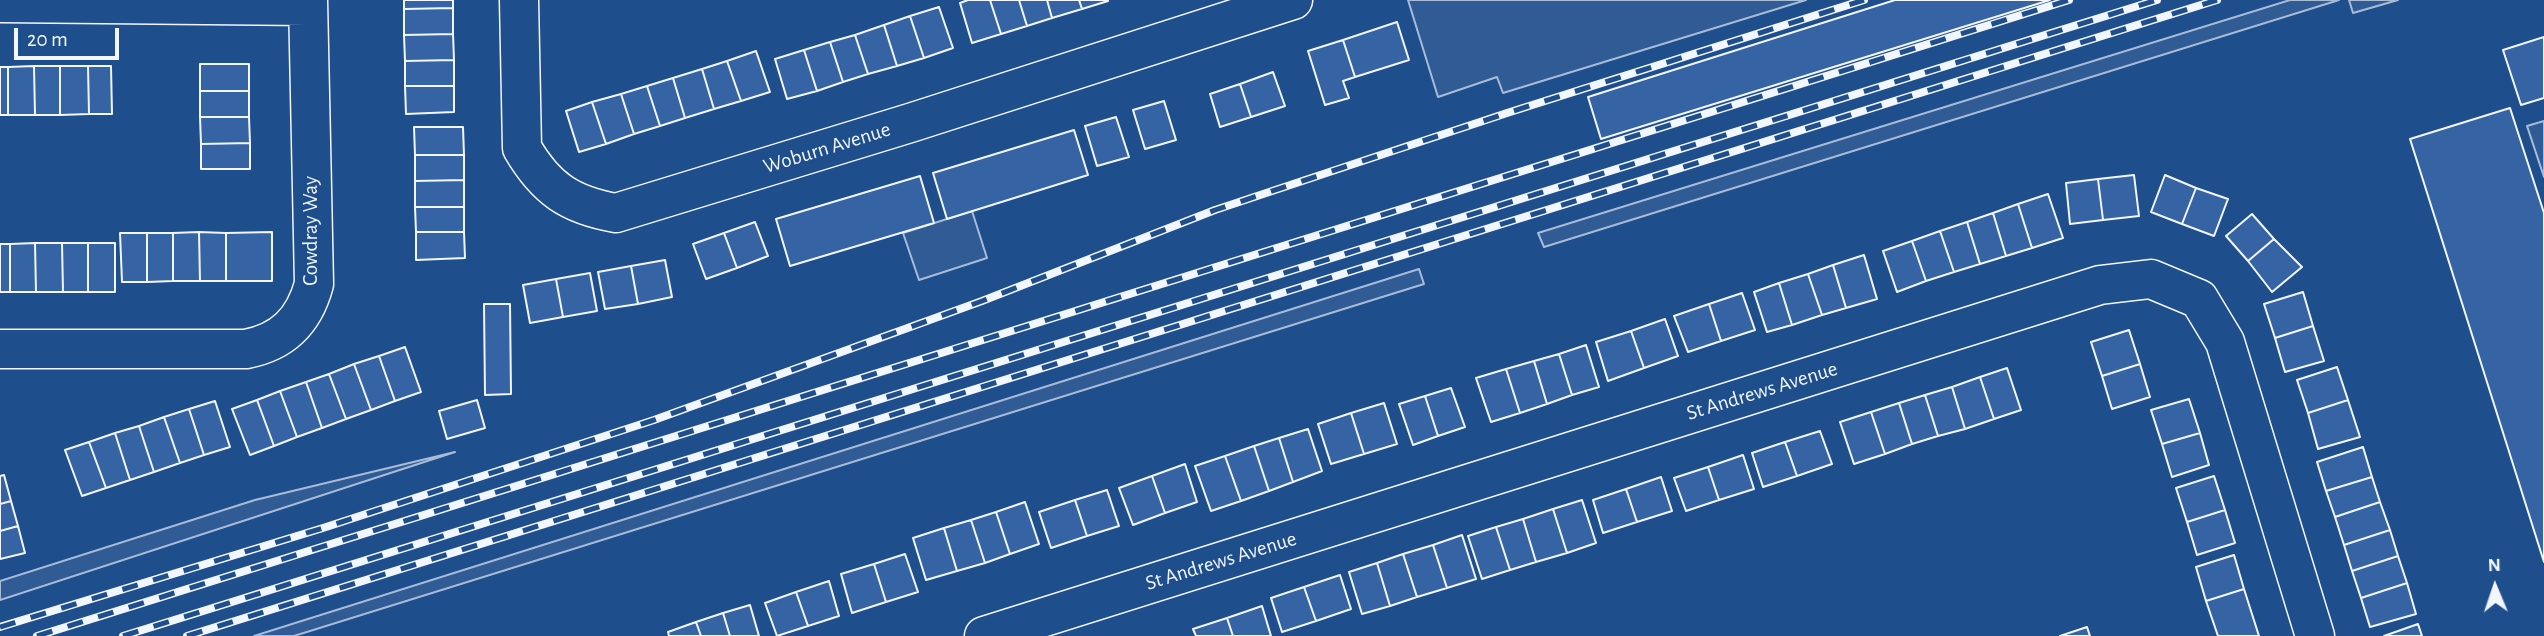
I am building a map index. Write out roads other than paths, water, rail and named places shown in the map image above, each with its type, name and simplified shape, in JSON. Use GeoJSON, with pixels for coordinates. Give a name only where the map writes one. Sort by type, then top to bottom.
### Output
{"type":"FeatureCollection","features":[{"type":"Feature","properties":{"kind":"street","name":"Woburn Avenue"},"geometry":{"type":"LineString","coordinates":[[519,0],[522,148],[549,185],[569,200],[592,209],[616,213],[898,127],[1293,0]]}},
{"type":"Feature","properties":{"kind":"street"},"geometry":{"type":"LineString","coordinates":[[0,3],[308,3]]}},
{"type":"Feature","properties":{"kind":"street","name":"Cowdray Way"},"geometry":{"type":"LineString","coordinates":[[0,349],[246,349],[274,341],[287,333],[300,319],[309,302],[313,284],[308,3]]}},
{"type":"Feature","properties":{"kind":"street","name":"St Andrews Avenue"},"geometry":{"type":"LineString","coordinates":[[984,636],[2100,285],[2151,279],[2199,299],[2225,342],[2315,636]]}},
{"type":"Feature","properties":{"kind":"railway"},"geometry":{"type":"LineString","coordinates":[[0,627],[323,528],[654,420],[982,301],[1215,210],[1507,113],[1864,0]]}},
{"type":"Feature","properties":{"kind":"railway"},"geometry":{"type":"LineString","coordinates":[[37,636],[2069,0]]}},
{"type":"Feature","properties":{"kind":"railway"},"geometry":{"type":"LineString","coordinates":[[123,636],[2157,0]]}},
{"type":"Feature","properties":{"kind":"railway"},"geometry":{"type":"LineString","coordinates":[[187,636],[2217,0]]}}]}
